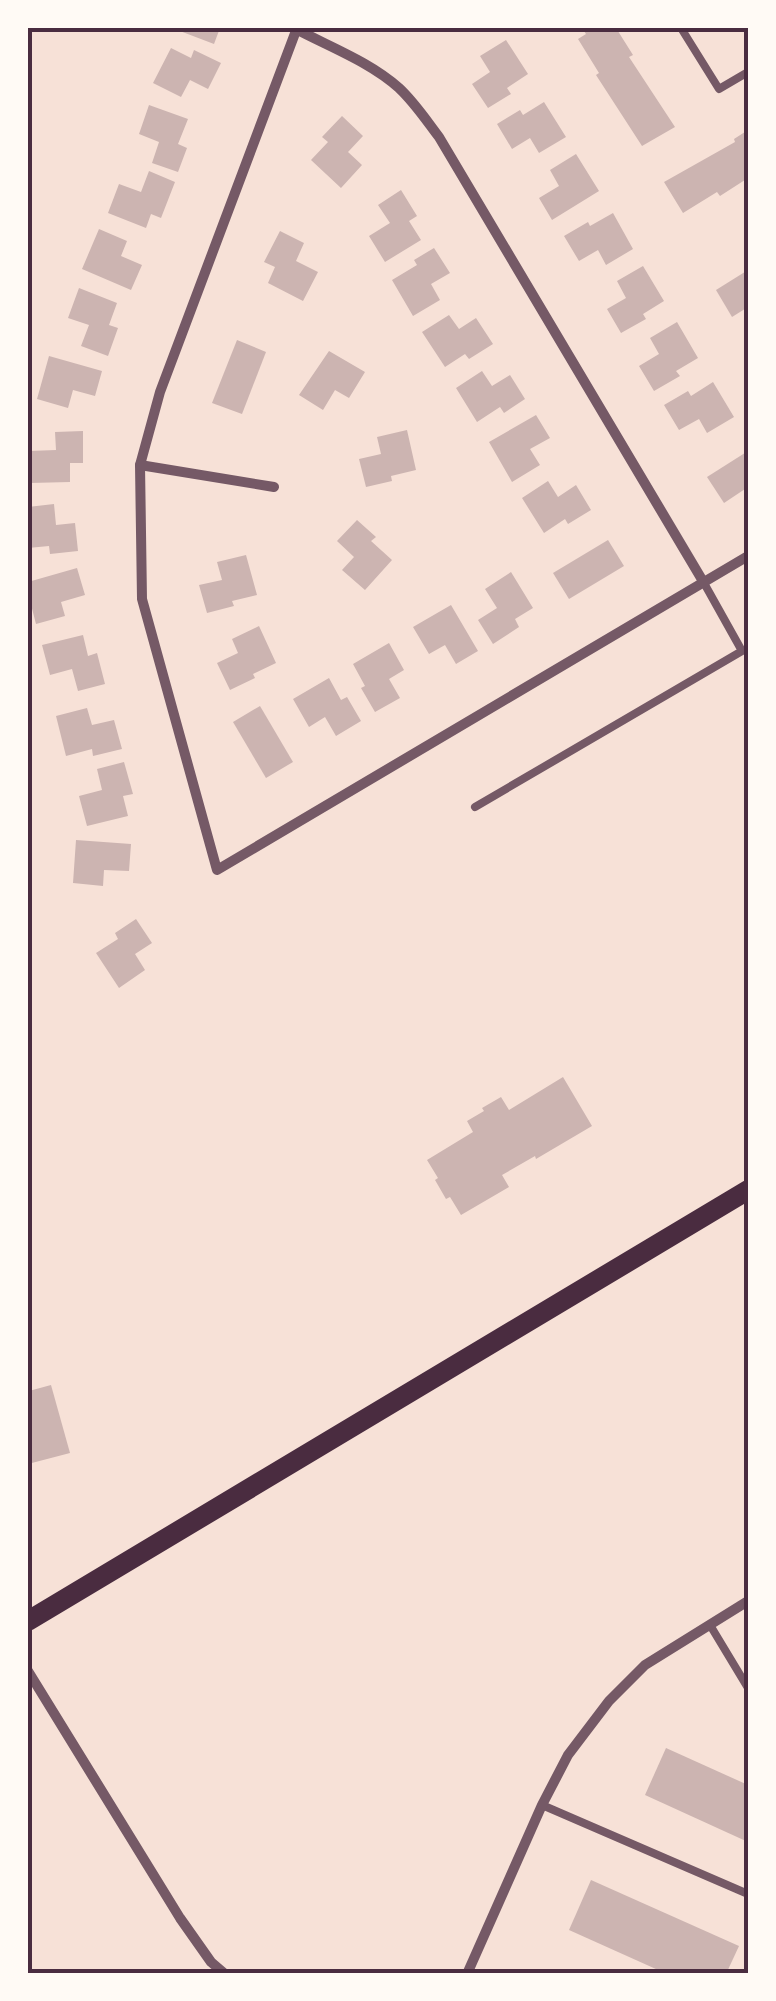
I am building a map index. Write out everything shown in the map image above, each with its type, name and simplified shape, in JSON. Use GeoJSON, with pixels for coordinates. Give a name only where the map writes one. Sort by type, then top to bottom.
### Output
{"type":"FeatureCollection","features":[{"type":"Feature","properties":{"kind":"main road"},"geometry":{"type":"LineString","coordinates":[[28,1622],[748,1190]]}},
{"type":"Feature","properties":{"kind":"street"},"geometry":{"type":"LineString","coordinates":[[704,582],[418,108],[378,72],[296,28],[160,392],[140,465],[142,599],[216,870],[704,582],[748,556]]}},
{"type":"Feature","properties":{"kind":"street"},"geometry":{"type":"LineString","coordinates":[[140,465],[274,487]]}},
{"type":"Feature","properties":{"kind":"street"},"geometry":{"type":"LineString","coordinates":[[467,1974],[542,1804],[568,1755],[608,1701],[644,1666],[748,1601]]}},
{"type":"Feature","properties":{"kind":"street"},"geometry":{"type":"LineString","coordinates":[[28,1670],[180,1918],[225,1974]]}},
{"type":"Feature","properties":{"kind":"lane"},"geometry":{"type":"LineString","coordinates":[[681,28],[719,89],[748,72]]}},
{"type":"Feature","properties":{"kind":"lane"},"geometry":{"type":"LineString","coordinates":[[474,807],[742,651],[704,582]]}},
{"type":"Feature","properties":{"kind":"lane"},"geometry":{"type":"LineString","coordinates":[[710,1624],[748,1688]]}},
{"type":"Feature","properties":{"kind":"lane"},"geometry":{"type":"LineString","coordinates":[[542,1804],[748,1894]]}},
{"type":"Feature","properties":{"kind":"building"},"geometry":{"type":"Polygon","coordinates":[[[172,28],[220,28],[214,44],[172,28]]]}},
{"type":"Feature","properties":{"kind":"building"},"geometry":{"type":"Polygon","coordinates":[[[582,28],[616,28],[633,55],[629,57],[675,127],[642,146],[596,75],[599,73],[578,39],[586,34],[582,28]]]}},
{"type":"Feature","properties":{"kind":"building"},"geometry":{"type":"Polygon","coordinates":[[[506,40],[528,74],[507,88],[511,94],[488,108],[472,84],[490,72],[480,56],[506,40]]]}},
{"type":"Feature","properties":{"kind":"building"},"geometry":{"type":"Polygon","coordinates":[[[171,48],[191,58],[194,50],[221,63],[208,89],[190,80],[181,97],[153,83],[171,48]]]}},
{"type":"Feature","properties":{"kind":"building"},"geometry":{"type":"Polygon","coordinates":[[[544,102],[566,137],[539,153],[530,138],[512,149],[497,124],[544,102]]]}},
{"type":"Feature","properties":{"kind":"building"},"geometry":{"type":"Polygon","coordinates":[[[149,105],[188,119],[178,144],[187,148],[178,172],[152,163],[159,142],[139,134],[149,105]]]}},
{"type":"Feature","properties":{"kind":"building"},"geometry":{"type":"Polygon","coordinates":[[[342,116],[363,136],[348,152],[362,165],[341,188],[311,160],[328,142],[322,137],[342,116]]]}},
{"type":"Feature","properties":{"kind":"building"},"geometry":{"type":"Polygon","coordinates":[[[748,130],[748,178],[683,213],[664,182],[735,142],[748,130]]]}},
{"type":"Feature","properties":{"kind":"building"},"geometry":{"type":"Polygon","coordinates":[[[576,154],[599,191],[552,220],[539,198],[559,186],[550,170],[576,154]]]}},
{"type":"Feature","properties":{"kind":"building"},"geometry":{"type":"Polygon","coordinates":[[[149,171],[175,182],[161,218],[151,214],[146,228],[108,213],[119,184],[141,192],[149,171]]]}},
{"type":"Feature","properties":{"kind":"building"},"geometry":{"type":"Polygon","coordinates":[[[401,190],[417,216],[409,221],[421,240],[385,262],[369,236],[390,223],[378,205],[401,190]]]}},
{"type":"Feature","properties":{"kind":"building"},"geometry":{"type":"Polygon","coordinates":[[[613,213],[633,249],[606,265],[598,250],[579,261],[564,236],[613,213]]]}},
{"type":"Feature","properties":{"kind":"building"},"geometry":{"type":"Polygon","coordinates":[[[99,229],[127,241],[121,256],[142,265],[131,290],[82,269],[99,229]]]}},
{"type":"Feature","properties":{"kind":"building"},"geometry":{"type":"Polygon","coordinates":[[[280,231],[304,243],[296,261],[318,272],[303,301],[268,283],[275,267],[264,262],[280,231]]]}},
{"type":"Feature","properties":{"kind":"building"},"geometry":{"type":"Polygon","coordinates":[[[434,248],[450,273],[431,284],[440,300],[413,316],[392,280],[417,265],[414,260],[434,248]]]}},
{"type":"Feature","properties":{"kind":"building"},"geometry":{"type":"Polygon","coordinates":[[[643,266],[664,301],[643,314],[646,319],[621,333],[607,309],[626,298],[617,281],[643,266]]]}},
{"type":"Feature","properties":{"kind":"building"},"geometry":{"type":"Polygon","coordinates":[[[748,270],[748,307],[732,317],[716,290],[748,270]]]}},
{"type":"Feature","properties":{"kind":"building"},"geometry":{"type":"Polygon","coordinates":[[[79,288],[117,303],[109,325],[118,328],[108,356],[81,346],[89,325],[68,318],[79,288]]]}},
{"type":"Feature","properties":{"kind":"building"},"geometry":{"type":"Polygon","coordinates":[[[449,315],[459,329],[476,318],[493,344],[469,359],[465,354],[445,367],[422,332],[449,315]]]}},
{"type":"Feature","properties":{"kind":"building"},"geometry":{"type":"Polygon","coordinates":[[[677,322],[698,358],[676,371],[680,376],[654,391],[639,366],[659,354],[650,338],[677,322]]]}},
{"type":"Feature","properties":{"kind":"building"},"geometry":{"type":"Polygon","coordinates":[[[237,340],[266,352],[242,414],[212,403],[237,340]]]}},
{"type":"Feature","properties":{"kind":"building"},"geometry":{"type":"Polygon","coordinates":[[[329,351],[365,372],[349,398],[335,390],[323,410],[299,395],[329,351]]]}},
{"type":"Feature","properties":{"kind":"building"},"geometry":{"type":"Polygon","coordinates":[[[49,356],[102,371],[95,396],[73,390],[68,408],[37,399],[49,356]]]}},
{"type":"Feature","properties":{"kind":"building"},"geometry":{"type":"Polygon","coordinates":[[[482,371],[492,386],[510,375],[525,399],[504,413],[500,407],[477,422],[456,388],[482,371]]]}},
{"type":"Feature","properties":{"kind":"building"},"geometry":{"type":"Polygon","coordinates":[[[713,382],[734,417],[707,433],[699,419],[679,430],[664,405],[688,391],[691,396],[713,382]]]}},
{"type":"Feature","properties":{"kind":"building"},"geometry":{"type":"Polygon","coordinates":[[[536,415],[550,438],[530,449],[540,465],[512,482],[489,442],[536,415]]]}},
{"type":"Feature","properties":{"kind":"building"},"geometry":{"type":"Polygon","coordinates":[[[407,430],[416,470],[366,487],[359,459],[381,454],[377,437],[407,430]]]}},
{"type":"Feature","properties":{"kind":"building"},"geometry":{"type":"Polygon","coordinates":[[[83,431],[83,463],[70,463],[70,482],[30,483],[29,451],[56,450],[55,432],[83,431]]]}},
{"type":"Feature","properties":{"kind":"building"},"geometry":{"type":"Polygon","coordinates":[[[748,451],[748,487],[724,503],[707,477],[748,451]]]}},
{"type":"Feature","properties":{"kind":"building"},"geometry":{"type":"Polygon","coordinates":[[[548,481],[558,497],[576,485],[591,510],[568,524],[565,519],[544,533],[522,498],[548,481]]]}},
{"type":"Feature","properties":{"kind":"building"},"geometry":{"type":"Polygon","coordinates":[[[54,504],[56,525],[75,523],[78,551],[50,554],[49,546],[28,548],[28,507],[54,504]]]}},
{"type":"Feature","properties":{"kind":"building"},"geometry":{"type":"Polygon","coordinates":[[[357,520],[376,537],[371,541],[392,560],[365,590],[342,570],[354,557],[337,541],[357,520]]]}},
{"type":"Feature","properties":{"kind":"building"},"geometry":{"type":"Polygon","coordinates":[[[608,540],[624,566],[569,599],[553,573],[608,540]]]}},
{"type":"Feature","properties":{"kind":"building"},"geometry":{"type":"Polygon","coordinates":[[[246,555],[257,595],[207,613],[199,585],[222,580],[217,562],[246,555]]]}},
{"type":"Feature","properties":{"kind":"building"},"geometry":{"type":"Polygon","coordinates":[[[77,568],[85,595],[61,602],[65,616],[36,624],[28,582],[77,568]]]}},
{"type":"Feature","properties":{"kind":"building"},"geometry":{"type":"Polygon","coordinates":[[[511,572],[533,608],[515,619],[519,627],[493,644],[478,620],[497,608],[485,589],[511,572]]]}},
{"type":"Feature","properties":{"kind":"building"},"geometry":{"type":"Polygon","coordinates":[[[451,605],[478,651],[456,664],[445,645],[429,654],[413,627],[451,605]]]}},
{"type":"Feature","properties":{"kind":"building"},"geometry":{"type":"Polygon","coordinates":[[[259,626],[276,663],[230,690],[217,663],[238,653],[232,639],[259,626]]]}},
{"type":"Feature","properties":{"kind":"building"},"geometry":{"type":"Polygon","coordinates":[[[83,635],[88,656],[97,653],[105,684],[78,691],[72,669],[50,675],[42,645],[83,635]]]}},
{"type":"Feature","properties":{"kind":"building"},"geometry":{"type":"Polygon","coordinates":[[[389,643],[404,670],[389,679],[400,698],[375,712],[353,664],[389,643]]]}},
{"type":"Feature","properties":{"kind":"building"},"geometry":{"type":"Polygon","coordinates":[[[329,678],[341,700],[347,697],[361,721],[336,736],[325,717],[309,727],[293,699],[329,678]]]}},
{"type":"Feature","properties":{"kind":"building"},"geometry":{"type":"Polygon","coordinates":[[[260,706],[293,762],[266,778],[233,722],[260,706]]]}},
{"type":"Feature","properties":{"kind":"building"},"geometry":{"type":"Polygon","coordinates":[[[87,708],[92,725],[114,720],[122,749],[93,756],[92,749],[66,756],[56,716],[87,708]]]}},
{"type":"Feature","properties":{"kind":"building"},"geometry":{"type":"Polygon","coordinates":[[[124,762],[133,794],[123,796],[128,816],[87,826],[79,796],[102,790],[97,769],[124,762]]]}},
{"type":"Feature","properties":{"kind":"building"},"geometry":{"type":"Polygon","coordinates":[[[76,840],[131,844],[129,871],[104,870],[103,886],[73,883],[76,840]]]}},
{"type":"Feature","properties":{"kind":"building"},"geometry":{"type":"Polygon","coordinates":[[[136,919],[152,943],[135,954],[145,970],[119,988],[96,953],[118,939],[115,933],[136,919]]]}},
{"type":"Feature","properties":{"kind":"building"},"geometry":{"type":"Polygon","coordinates":[[[563,1077],[592,1126],[502,1175],[509,1187],[461,1215],[450,1197],[446,1199],[427,1160],[473,1132],[467,1121],[484,1111],[482,1108],[501,1097],[509,1110],[563,1077]]]}},
{"type":"Feature","properties":{"kind":"building"},"geometry":{"type":"Polygon","coordinates":[[[51,1385],[70,1453],[28,1464],[29,1391],[51,1385]]]}},
{"type":"Feature","properties":{"kind":"building"},"geometry":{"type":"Polygon","coordinates":[[[666,1748],[748,1785],[748,1842],[645,1795],[666,1748]]]}},
{"type":"Feature","properties":{"kind":"building"},"geometry":{"type":"Polygon","coordinates":[[[591,1880],[739,1946],[726,1974],[667,1974],[569,1930],[591,1880]]]}}]}
